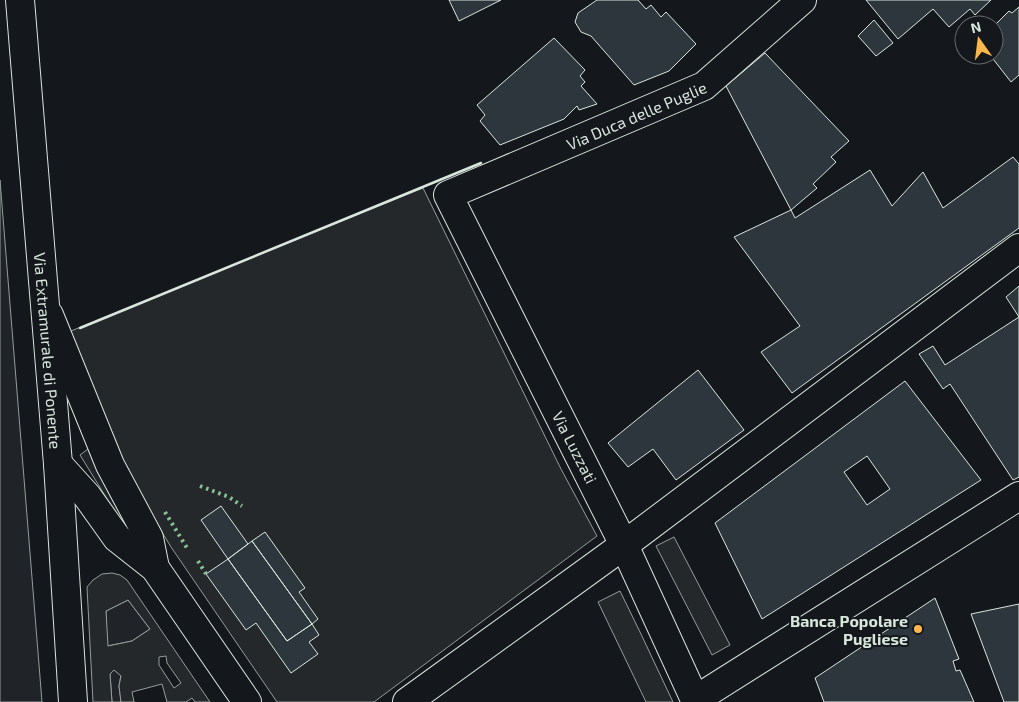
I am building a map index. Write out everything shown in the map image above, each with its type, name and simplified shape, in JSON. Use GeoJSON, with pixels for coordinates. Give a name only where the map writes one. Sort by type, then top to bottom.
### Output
{"type":"FeatureCollection","features":[{"type":"Feature","properties":{"kind":"street","name":"Via Extramurale di Ponente"},"geometry":{"type":"LineString","coordinates":[[20,0],[58,464],[73,702]]}},
{"type":"Feature","properties":{"kind":"street","name":"Via Duca delle Puglie"},"geometry":{"type":"LineString","coordinates":[[448,195],[704,86],[802,0]]}},
{"type":"Feature","properties":{"kind":"street","name":"Via Luzzati"},"geometry":{"type":"LineString","coordinates":[[448,195],[624,545],[696,701]]}},
{"type":"Feature","properties":{"kind":"street"},"geometry":{"type":"LineString","coordinates":[[407,702],[624,545],[1019,248]]}},
{"type":"Feature","properties":{"kind":"street"},"geometry":{"type":"LineString","coordinates":[[46,308],[110,465],[149,538],[155,568]]}},
{"type":"Feature","properties":{"kind":"street"},"geometry":{"type":"LineString","coordinates":[[54,420],[83,424],[99,440]]}},
{"type":"Feature","properties":{"kind":"street"},"geometry":{"type":"LineString","coordinates":[[58,464],[87,496],[117,538],[155,568],[247,702]]}},
{"type":"Feature","properties":{"kind":"street"},"geometry":{"type":"LineString","coordinates":[[696,701],[1019,496]]}},
{"type":"Feature","properties":{"kind":"shaded area"},"geometry":{"type":"Polygon","coordinates":[[[0,180],[42,702],[0,702],[0,180]]]}},
{"type":"Feature","properties":{"kind":"shaded area"},"geometry":{"type":"Polygon","coordinates":[[[423,188],[561,469],[597,536],[374,702],[277,702],[171,547],[134,486],[83,371],[71,331],[423,188]]]}},
{"type":"Feature","properties":{"kind":"shaded area"},"geometry":{"type":"Polygon","coordinates":[[[88,449],[129,525],[125,528],[80,455],[88,449]]]}},
{"type":"Feature","properties":{"kind":"shaded area"},"geometry":{"type":"Polygon","coordinates":[[[674,537],[730,645],[712,655],[656,546],[674,537]]]}},
{"type":"Feature","properties":{"kind":"shaded area"},"geometry":{"type":"Polygon","coordinates":[[[112,573],[120,575],[127,580],[210,702],[195,702],[192,698],[186,702],[167,702],[162,684],[132,692],[134,702],[121,702],[119,686],[121,676],[114,670],[110,674],[112,702],[93,702],[87,587],[102,574],[112,573]],[[128,600],[106,611],[108,646],[132,641],[150,629],[128,600]],[[166,656],[159,657],[159,665],[174,688],[181,683],[167,663],[166,656]]]}},
{"type":"Feature","properties":{"kind":"shaded area"},"geometry":{"type":"Polygon","coordinates":[[[620,591],[673,702],[646,702],[598,602],[620,591]]]}},
{"type":"Feature","properties":{"kind":"shaded area"},"geometry":{"type":"Polygon","coordinates":[[[128,600],[150,629],[132,641],[107,646],[106,611],[128,600]]]}},
{"type":"Feature","properties":{"kind":"shaded area"},"geometry":{"type":"Polygon","coordinates":[[[114,670],[121,675],[119,686],[121,702],[112,702],[110,674],[114,670]]]}},
{"type":"Feature","properties":{"kind":"building"},"geometry":{"type":"Polygon","coordinates":[[[449,0],[501,0],[459,21],[449,0]]]}},
{"type":"Feature","properties":{"kind":"building"},"geometry":{"type":"Polygon","coordinates":[[[597,0],[638,0],[646,9],[651,5],[661,17],[666,12],[696,44],[669,71],[634,85],[591,36],[581,32],[575,22],[578,13],[597,0]]]}},
{"type":"Feature","properties":{"kind":"building"},"geometry":{"type":"Polygon","coordinates":[[[866,0],[991,0],[975,15],[970,9],[963,15],[954,15],[954,23],[949,27],[933,9],[898,39],[866,0]]]}},
{"type":"Feature","properties":{"kind":"building"},"geometry":{"type":"Polygon","coordinates":[[[1019,7],[1019,75],[1011,82],[998,65],[1004,65],[1004,16],[1009,11],[1012,13],[1019,7]]]}},
{"type":"Feature","properties":{"kind":"building"},"geometry":{"type":"Polygon","coordinates":[[[874,20],[893,43],[876,56],[858,36],[874,20]]]}},
{"type":"Feature","properties":{"kind":"building"},"geometry":{"type":"Polygon","coordinates":[[[554,38],[585,70],[580,76],[585,82],[581,86],[597,104],[579,110],[577,106],[564,119],[500,145],[480,121],[485,115],[477,105],[554,38]]]}},
{"type":"Feature","properties":{"kind":"building"},"geometry":{"type":"Polygon","coordinates":[[[765,53],[849,141],[831,157],[836,162],[813,184],[817,188],[791,210],[726,86],[765,53]]]}},
{"type":"Feature","properties":{"kind":"building"},"geometry":{"type":"Polygon","coordinates":[[[1013,157],[1019,164],[1019,228],[792,393],[761,352],[800,326],[734,237],[791,210],[795,218],[870,170],[892,206],[923,172],[943,208],[1013,157]]]}},
{"type":"Feature","properties":{"kind":"building"},"geometry":{"type":"Polygon","coordinates":[[[1019,286],[1019,317],[1006,297],[1019,286]]]}},
{"type":"Feature","properties":{"kind":"building"},"geometry":{"type":"Polygon","coordinates":[[[1019,317],[1019,477],[1013,480],[950,384],[943,389],[919,354],[933,346],[945,365],[1019,317]]]}},
{"type":"Feature","properties":{"kind":"building"},"geometry":{"type":"Polygon","coordinates":[[[698,370],[744,430],[676,480],[653,449],[628,467],[608,443],[698,370]]]}},
{"type":"Feature","properties":{"kind":"building"},"geometry":{"type":"Polygon","coordinates":[[[905,381],[981,480],[762,619],[715,523],[905,381]],[[867,456],[844,472],[867,505],[890,489],[867,456]]]}},
{"type":"Feature","properties":{"kind":"building"},"geometry":{"type":"Polygon","coordinates":[[[221,506],[248,544],[228,559],[201,520],[221,506]]]}},
{"type":"Feature","properties":{"kind":"building"},"geometry":{"type":"Polygon","coordinates":[[[265,532],[305,588],[299,592],[318,619],[312,624],[252,541],[265,532]]]}},
{"type":"Feature","properties":{"kind":"building"},"geometry":{"type":"Polygon","coordinates":[[[252,541],[312,624],[287,641],[228,559],[252,541]]]}},
{"type":"Feature","properties":{"kind":"building"},"geometry":{"type":"Polygon","coordinates":[[[228,559],[287,641],[312,624],[319,635],[309,642],[318,654],[291,673],[256,623],[246,630],[206,574],[228,559]]]}},
{"type":"Feature","properties":{"kind":"building","name":"Banca Popolare Pugliese"},"geometry":{"type":"Polygon","coordinates":[[[935,598],[959,659],[953,661],[956,671],[960,670],[974,702],[824,702],[815,678],[935,598]]]}},
{"type":"Feature","properties":{"kind":"building"},"geometry":{"type":"Polygon","coordinates":[[[1019,604],[1019,702],[1004,702],[971,614],[1019,604]]]}},
{"type":"Feature","properties":{"kind":"hedge"},"geometry":{"type":"LineString","coordinates":[[200,486],[229,497],[242,506]]}},
{"type":"Feature","properties":{"kind":"hedge"},"geometry":{"type":"LineString","coordinates":[[165,512],[187,548]]}},
{"type":"Feature","properties":{"kind":"hedge"},"geometry":{"type":"LineString","coordinates":[[198,561],[206,574]]}},
{"type":"Feature","properties":{"kind":"wall"},"geometry":{"type":"LineString","coordinates":[[80,328],[481,163]]}},
{"type":"Feature","properties":{"kind":"place","name":"Banca Popolare Pugliese"},"geometry":{"type":"Point","coordinates":[918,629]}}]}
